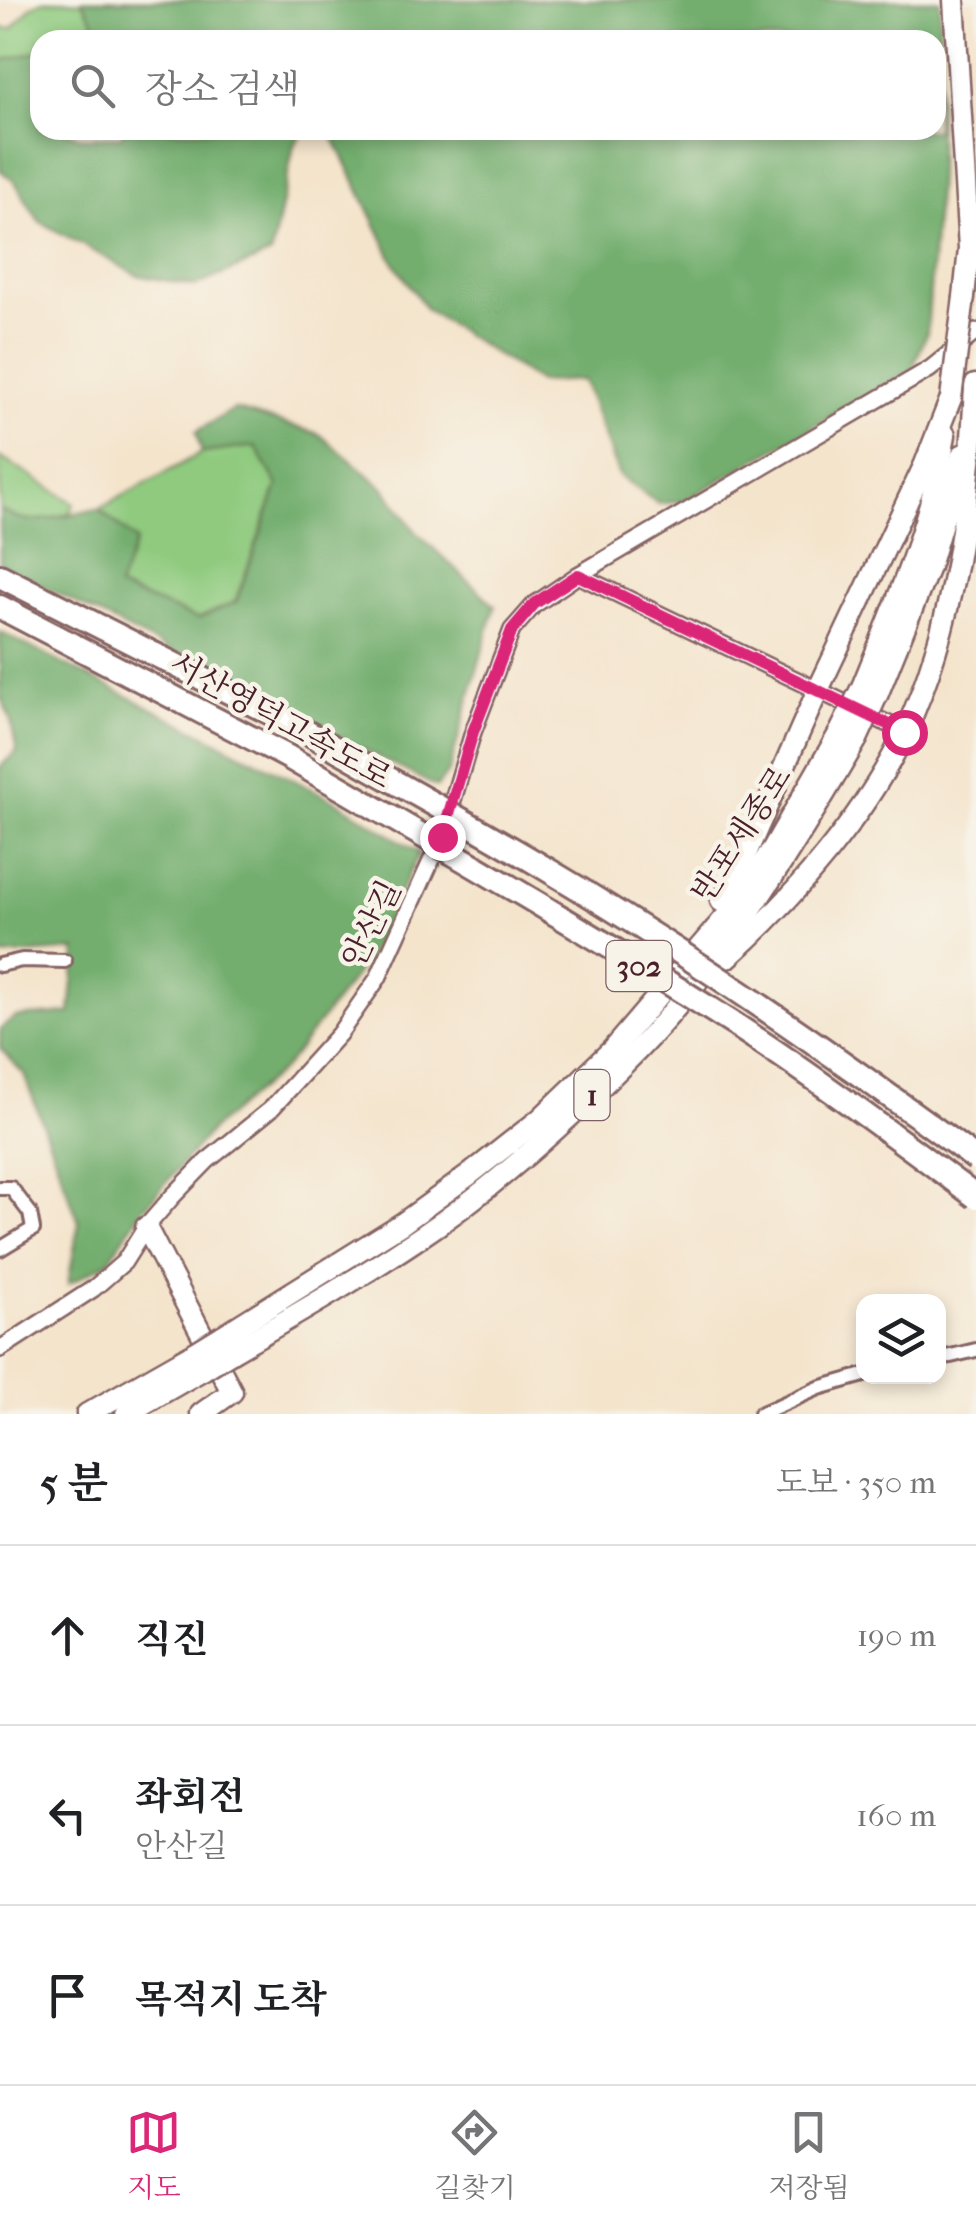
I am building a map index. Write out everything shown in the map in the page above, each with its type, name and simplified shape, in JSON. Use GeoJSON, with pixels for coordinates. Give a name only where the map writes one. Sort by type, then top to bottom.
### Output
{"type":"FeatureCollection","features":[{"type":"Feature","properties":{"kind":"highway","name":"반포세종로"},"geometry":{"type":"LineString","coordinates":[[870,690],[941,461],[964,297],[969,249],[954,0]]}},
{"type":"Feature","properties":{"kind":"highway","name":"반포세종로"},"geometry":{"type":"LineString","coordinates":[[126,1414],[226,1344],[400,1250],[479,1192],[624,1065],[849,735],[929,567],[960,464],[976,382]]}},
{"type":"Feature","properties":{"kind":"highway"},"geometry":{"type":"LineString","coordinates":[[681,984],[748,939],[812,871],[866,797],[904,732],[935,648],[955,576],[971,468],[976,382]]}},
{"type":"Feature","properties":{"kind":"highway"},"geometry":{"type":"LineString","coordinates":[[681,984],[734,881],[818,690],[925,464],[950,398]]}},
{"type":"Feature","properties":{"kind":"highway","name":"서산영덕고속도로"},"geometry":{"type":"LineString","coordinates":[[0,576],[298,728],[551,872],[755,1003],[976,1159]]}},
{"type":"Feature","properties":{"kind":"highway","name":"서산영덕고속도로"},"geometry":{"type":"LineString","coordinates":[[0,607],[288,757],[537,902],[742,1030],[976,1196]]}},
{"type":"Feature","properties":{"kind":"highway"},"geometry":{"type":"LineString","coordinates":[[146,1227],[232,1392],[201,1414]]}},
{"type":"Feature","properties":{"kind":"highway","name":"반포세종로"},"geometry":{"type":"LineString","coordinates":[[87,1414],[200,1360]]}},
{"type":"Feature","properties":{"kind":"street","name":"안산길"},"geometry":{"type":"LineString","coordinates":[[0,1348],[93,1288],[124,1262],[146,1227],[207,1161],[282,1096],[340,1034],[378,978],[442,837],[473,732],[512,630],[534,604],[930,369],[976,332]]}},
{"type":"Feature","properties":{"kind":"street"},"geometry":{"type":"LineString","coordinates":[[578,575],[904,732]]}},
{"type":"Feature","properties":{"kind":"street"},"geometry":{"type":"LineString","coordinates":[[0,966],[22,960],[65,961]]}},
{"type":"Feature","properties":{"kind":"street"},"geometry":{"type":"LineString","coordinates":[[0,1188],[11,1188],[24,1202],[33,1229],[0,1249]]}},
{"type":"Feature","properties":{"kind":"street"},"geometry":{"type":"LineString","coordinates":[[946,1357],[976,1350]]}},
{"type":"Feature","properties":{"kind":"street"},"geometry":{"type":"LineString","coordinates":[[760,1414],[819,1388],[856,1377]]}},
{"type":"Feature","properties":{"kind":"green space"},"geometry":{"type":"Polygon","coordinates":[[[45,0],[82,1],[98,30],[30,30],[30,54],[0,61],[0,28],[12,29],[31,7],[45,0]]]}},
{"type":"Feature","properties":{"kind":"green space"},"geometry":{"type":"Polygon","coordinates":[[[82,0],[940,0],[940,30],[98,30],[82,0]]]}},
{"type":"Feature","properties":{"kind":"green space"},"geometry":{"type":"Polygon","coordinates":[[[30,54],[30,140],[298,140],[271,254],[195,286],[137,275],[39,221],[15,182],[0,170],[0,61],[30,54]]]}},
{"type":"Feature","properties":{"kind":"green space"},"geometry":{"type":"Polygon","coordinates":[[[335,140],[938,140],[927,333],[912,370],[684,501],[659,504],[619,476],[583,380],[539,382],[427,310],[395,264],[335,140]]]}},
{"type":"Feature","properties":{"kind":"green space"},"geometry":{"type":"Polygon","coordinates":[[[234,409],[319,434],[384,488],[416,532],[495,606],[449,771],[437,787],[0,564],[0,509],[12,516],[36,520],[99,509],[136,541],[118,588],[198,619],[236,602],[278,485],[255,446],[202,453],[196,432],[234,409]]]}},
{"type":"Feature","properties":{"kind":"green space"},"geometry":{"type":"Polygon","coordinates":[[[255,446],[278,485],[235,602],[198,619],[117,588],[135,541],[99,509],[202,453],[255,446]]]}},
{"type":"Feature","properties":{"kind":"green space"},"geometry":{"type":"Polygon","coordinates":[[[0,457],[74,503],[71,512],[35,521],[0,509],[0,457]]]}},
{"type":"Feature","properties":{"kind":"green space"},"geometry":{"type":"Polygon","coordinates":[[[0,632],[338,802],[419,853],[369,957],[285,1067],[211,1130],[140,1213],[108,1262],[68,1284],[79,1222],[24,1074],[0,1048],[0,1029],[16,1017],[70,1013],[76,950],[0,956],[0,767],[17,751],[10,718],[0,696],[0,632]]]}},
{"type":"Feature","properties":{"kind":"route"},"geometry":{"type":"LineString","coordinates":[[442,837],[473,732],[512,630],[534,604],[578,575],[904,732]]}}]}
